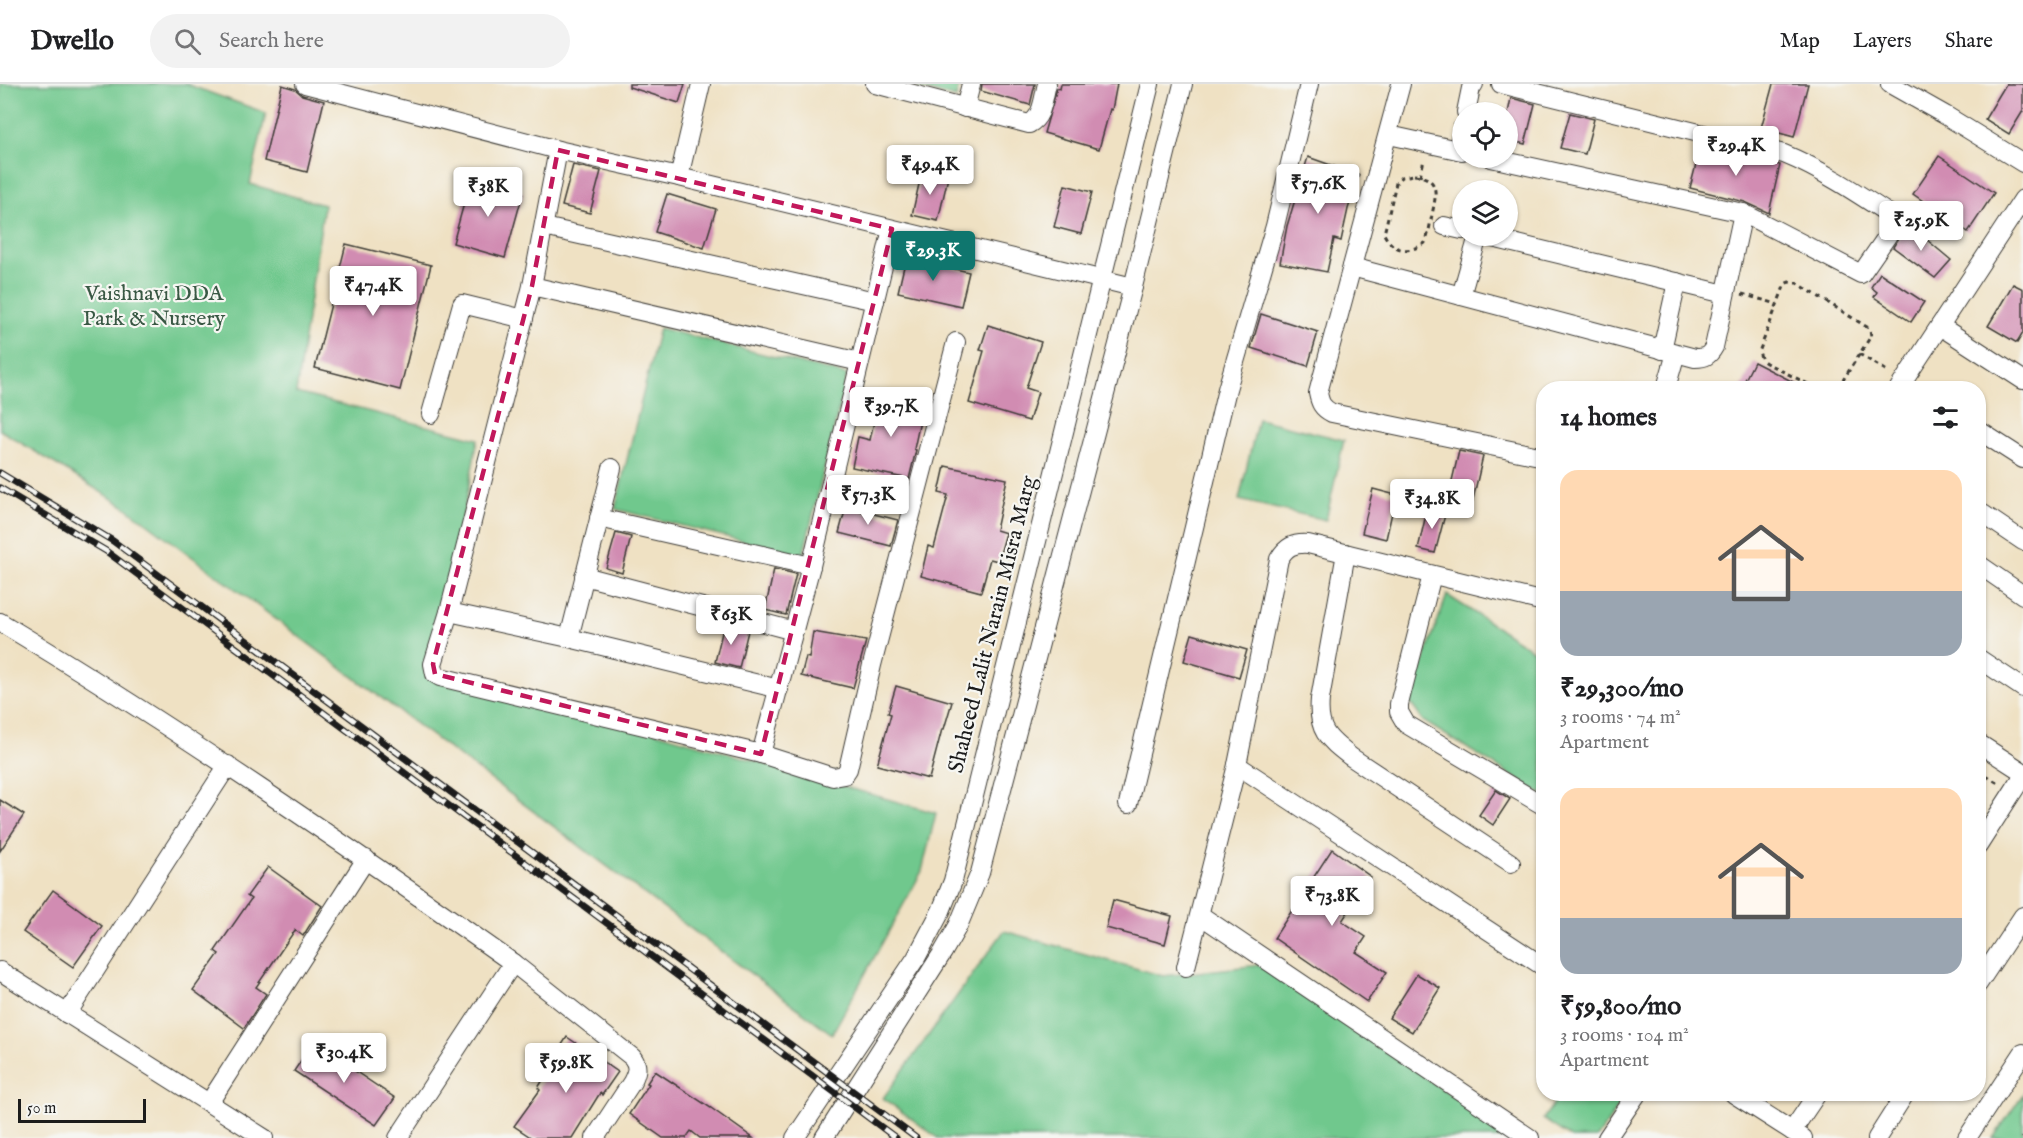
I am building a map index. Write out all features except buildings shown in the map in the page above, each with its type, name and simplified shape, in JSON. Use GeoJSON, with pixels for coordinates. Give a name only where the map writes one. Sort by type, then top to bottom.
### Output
{"type":"FeatureCollection","features":[{"type":"Feature","properties":{"kind":"street"},"geometry":{"type":"LineString","coordinates":[[305,84],[353,91],[558,150],[1133,287]]}},
{"type":"Feature","properties":{"kind":"street"},"geometry":{"type":"LineString","coordinates":[[678,177],[701,84]]}},
{"type":"Feature","properties":{"kind":"street"},"geometry":{"type":"LineString","coordinates":[[875,84],[1029,124],[1035,121],[1039,114],[1047,84]]}},
{"type":"Feature","properties":{"kind":"street"},"geometry":{"type":"LineString","coordinates":[[965,108],[971,84]]}},
{"type":"Feature","properties":{"kind":"street","name":"Shaheed Lalit Narain Misra Marg"},"geometry":{"type":"LineString","coordinates":[[795,1138],[916,958],[949,896],[960,861],[984,751],[1150,84]]}},
{"type":"Feature","properties":{"kind":"street"},"geometry":{"type":"LineString","coordinates":[[824,1138],[943,952],[958,926],[980,873],[1133,287],[1183,84]]}},
{"type":"Feature","properties":{"kind":"street"},"geometry":{"type":"LineString","coordinates":[[1128,804],[1227,389],[1275,226],[1309,84]]}},
{"type":"Feature","properties":{"kind":"street"},"geometry":{"type":"LineString","coordinates":[[1401,84],[1318,393],[1319,401],[1324,409],[1332,413],[1536,455]]}},
{"type":"Feature","properties":{"kind":"street"},"geometry":{"type":"LineString","coordinates":[[1468,102],[1474,84]]}},
{"type":"Feature","properties":{"kind":"street"},"geometry":{"type":"LineString","coordinates":[[1501,84],[1784,154],[1805,163],[1871,202],[1895,218],[1897,222],[1861,274],[1743,213],[1518,164]]}},
{"type":"Feature","properties":{"kind":"street"},"geometry":{"type":"LineString","coordinates":[[1890,84],[1946,115],[2023,163]]}},
{"type":"Feature","properties":{"kind":"street"},"geometry":{"type":"LineString","coordinates":[[1389,135],[1452,149]]}},
{"type":"Feature","properties":{"kind":"street"},"geometry":{"type":"LineString","coordinates":[[558,150],[524,320],[449,612],[433,664],[435,674],[440,677],[761,754],[833,777],[844,775],[848,769],[872,665],[956,342]]}},
{"type":"Feature","properties":{"kind":"street"},"geometry":{"type":"LineString","coordinates":[[1909,381],[1940,326],[2023,199]]}},
{"type":"Feature","properties":{"kind":"street"},"geometry":{"type":"LineString","coordinates":[[1352,267],[1695,358],[1704,358],[1714,347],[1743,213]]}},
{"type":"Feature","properties":{"kind":"street"},"geometry":{"type":"LineString","coordinates":[[1444,226],[1452,228]]}},
{"type":"Feature","properties":{"kind":"street"},"geometry":{"type":"LineString","coordinates":[[544,227],[875,301]]}},
{"type":"Feature","properties":{"kind":"street"},"geometry":{"type":"LineString","coordinates":[[761,754],[811,566],[892,229]]}},
{"type":"Feature","properties":{"kind":"street"},"geometry":{"type":"LineString","coordinates":[[1518,244],[1726,292]]}},
{"type":"Feature","properties":{"kind":"street"},"geometry":{"type":"LineString","coordinates":[[1461,296],[1475,246]]}},
{"type":"Feature","properties":{"kind":"street"},"geometry":{"type":"LineString","coordinates":[[1667,381],[1677,282]]}},
{"type":"Feature","properties":{"kind":"street"},"geometry":{"type":"LineString","coordinates":[[532,286],[860,362]]}},
{"type":"Feature","properties":{"kind":"street"},"geometry":{"type":"LineString","coordinates":[[431,414],[462,303],[524,320]]}},
{"type":"Feature","properties":{"kind":"street"},"geometry":{"type":"LineString","coordinates":[[1940,326],[2023,380]]}},
{"type":"Feature","properties":{"kind":"street"},"geometry":{"type":"LineString","coordinates":[[1986,435],[2023,459]]}},
{"type":"Feature","properties":{"kind":"street"},"geometry":{"type":"LineString","coordinates":[[568,638],[612,468]]}},
{"type":"Feature","properties":{"kind":"street"},"geometry":{"type":"LineString","coordinates":[[1986,516],[2023,541]]}},
{"type":"Feature","properties":{"kind":"street"},"geometry":{"type":"LineString","coordinates":[[599,518],[811,566]]}},
{"type":"Feature","properties":{"kind":"street"},"geometry":{"type":"LineString","coordinates":[[1186,967],[1237,765],[1279,559],[1284,551],[1298,543],[1536,600]]}},
{"type":"Feature","properties":{"kind":"street"},"geometry":{"type":"LineString","coordinates":[[1346,554],[1320,699],[1318,717],[1323,730],[1333,743],[1351,757],[1511,863]]}},
{"type":"Feature","properties":{"kind":"street"},"geometry":{"type":"LineString","coordinates":[[1986,570],[2023,595]]}},
{"type":"Feature","properties":{"kind":"street"},"geometry":{"type":"LineString","coordinates":[[1432,575],[1398,704],[1402,719],[1406,724],[1536,801]]}},
{"type":"Feature","properties":{"kind":"street"},"geometry":{"type":"LineString","coordinates":[[584,576],[794,631]]}},
{"type":"Feature","properties":{"kind":"street"},"geometry":{"type":"LineString","coordinates":[[449,612],[568,638],[778,689]]}},
{"type":"Feature","properties":{"kind":"street"},"geometry":{"type":"LineString","coordinates":[[0,622],[228,765],[366,859],[513,963],[632,1057],[636,1063],[637,1073],[595,1138]]}},
{"type":"Feature","properties":{"kind":"street"},"geometry":{"type":"LineString","coordinates":[[1986,663],[2023,688]]}},
{"type":"Feature","properties":{"kind":"street"},"geometry":{"type":"LineString","coordinates":[[1986,749],[2023,774],[1986,833]]}},
{"type":"Feature","properties":{"kind":"street"},"geometry":{"type":"LineString","coordinates":[[67,1014],[228,765]]}},
{"type":"Feature","properties":{"kind":"street"},"geometry":{"type":"LineString","coordinates":[[1237,765],[1536,963]]}},
{"type":"Feature","properties":{"kind":"street"},"geometry":{"type":"LineString","coordinates":[[209,1103],[366,859]]}},
{"type":"Feature","properties":{"kind":"street"},"geometry":{"type":"LineString","coordinates":[[1200,915],[1530,1138]]}},
{"type":"Feature","properties":{"kind":"street"},"geometry":{"type":"LineString","coordinates":[[1986,972],[2023,916]]}},
{"type":"Feature","properties":{"kind":"street"},"geometry":{"type":"LineString","coordinates":[[398,1138],[513,963]]}},
{"type":"Feature","properties":{"kind":"street"},"geometry":{"type":"LineString","coordinates":[[0,971],[264,1138]]}},
{"type":"Feature","properties":{"kind":"street"},"geometry":{"type":"LineString","coordinates":[[1967,1138],[2023,1053]]}},
{"type":"Feature","properties":{"kind":"street"},"geometry":{"type":"LineString","coordinates":[[1607,1138],[1632,1101]]}},
{"type":"Feature","properties":{"kind":"street"},"geometry":{"type":"LineString","coordinates":[[1745,1101],[1797,1135],[1814,1101]]}},
{"type":"Feature","properties":{"kind":"street"},"geometry":{"type":"LineString","coordinates":[[1877,1138],[1901,1101]]}},
{"type":"Feature","properties":{"kind":"path"},"geometry":{"type":"LineString","coordinates":[[1420,176],[1431,182],[1436,191],[1427,238],[1425,243],[1416,248],[1399,250],[1389,243],[1384,234],[1396,183],[1401,177],[1420,176]]}},
{"type":"Feature","properties":{"kind":"path"},"geometry":{"type":"LineString","coordinates":[[1802,381],[1766,363],[1760,357],[1759,349],[1785,284],[1789,282],[1797,283],[1870,329],[1871,336],[1842,381]]}},
{"type":"Feature","properties":{"kind":"path"},"geometry":{"type":"LineString","coordinates":[[1726,292],[1777,304]]}},
{"type":"Feature","properties":{"kind":"path"},"geometry":{"type":"LineString","coordinates":[[1859,353],[1899,381]]}},
{"type":"Feature","properties":{"kind":"highlighted area"},"geometry":{"type":"Polygon","coordinates":[[[558,150],[892,229],[761,754],[435,674],[433,664],[532,286],[558,150]]]}},
{"type":"Feature","properties":{"kind":"green space","name":"Vaishnavi DDA Park & Nursery"},"geometry":{"type":"Polygon","coordinates":[[[0,84],[186,84],[266,113],[250,184],[324,205],[296,393],[478,439],[433,668],[936,813],[922,871],[832,1034],[124,506],[0,430],[0,84]]]}},
{"type":"Feature","properties":{"kind":"green space"},"geometry":{"type":"Polygon","coordinates":[[[902,84],[959,84],[956,98],[902,84]]]}},
{"type":"Feature","properties":{"kind":"green space"},"geometry":{"type":"Polygon","coordinates":[[[659,328],[847,375],[803,556],[615,509],[659,328]]]}},
{"type":"Feature","properties":{"kind":"green space"},"geometry":{"type":"Polygon","coordinates":[[[1258,419],[1344,440],[1326,520],[1239,500],[1258,419]]]}},
{"type":"Feature","properties":{"kind":"green space"},"geometry":{"type":"Polygon","coordinates":[[[1447,595],[1536,652],[1536,791],[1423,721],[1409,701],[1447,595]]]}},
{"type":"Feature","properties":{"kind":"green space"},"geometry":{"type":"Polygon","coordinates":[[[1004,931],[1163,976],[1259,965],[1515,1138],[938,1138],[883,1098],[1004,931]]]}},
{"type":"Feature","properties":{"kind":"green space"},"geometry":{"type":"Polygon","coordinates":[[[2023,1094],[2023,1138],[1993,1138],[2023,1094]]]}},
{"type":"Feature","properties":{"kind":"green space"},"geometry":{"type":"Polygon","coordinates":[[[1555,1101],[1622,1101],[1597,1138],[1571,1138],[1543,1119],[1555,1101]]]}},
{"type":"Feature","properties":{"kind":"railway"},"geometry":{"type":"LineString","coordinates":[[0,473],[113,541],[916,1138]]}},
{"type":"Feature","properties":{"kind":"railway"},"geometry":{"type":"LineString","coordinates":[[0,488],[106,551],[896,1138]]}}]}
